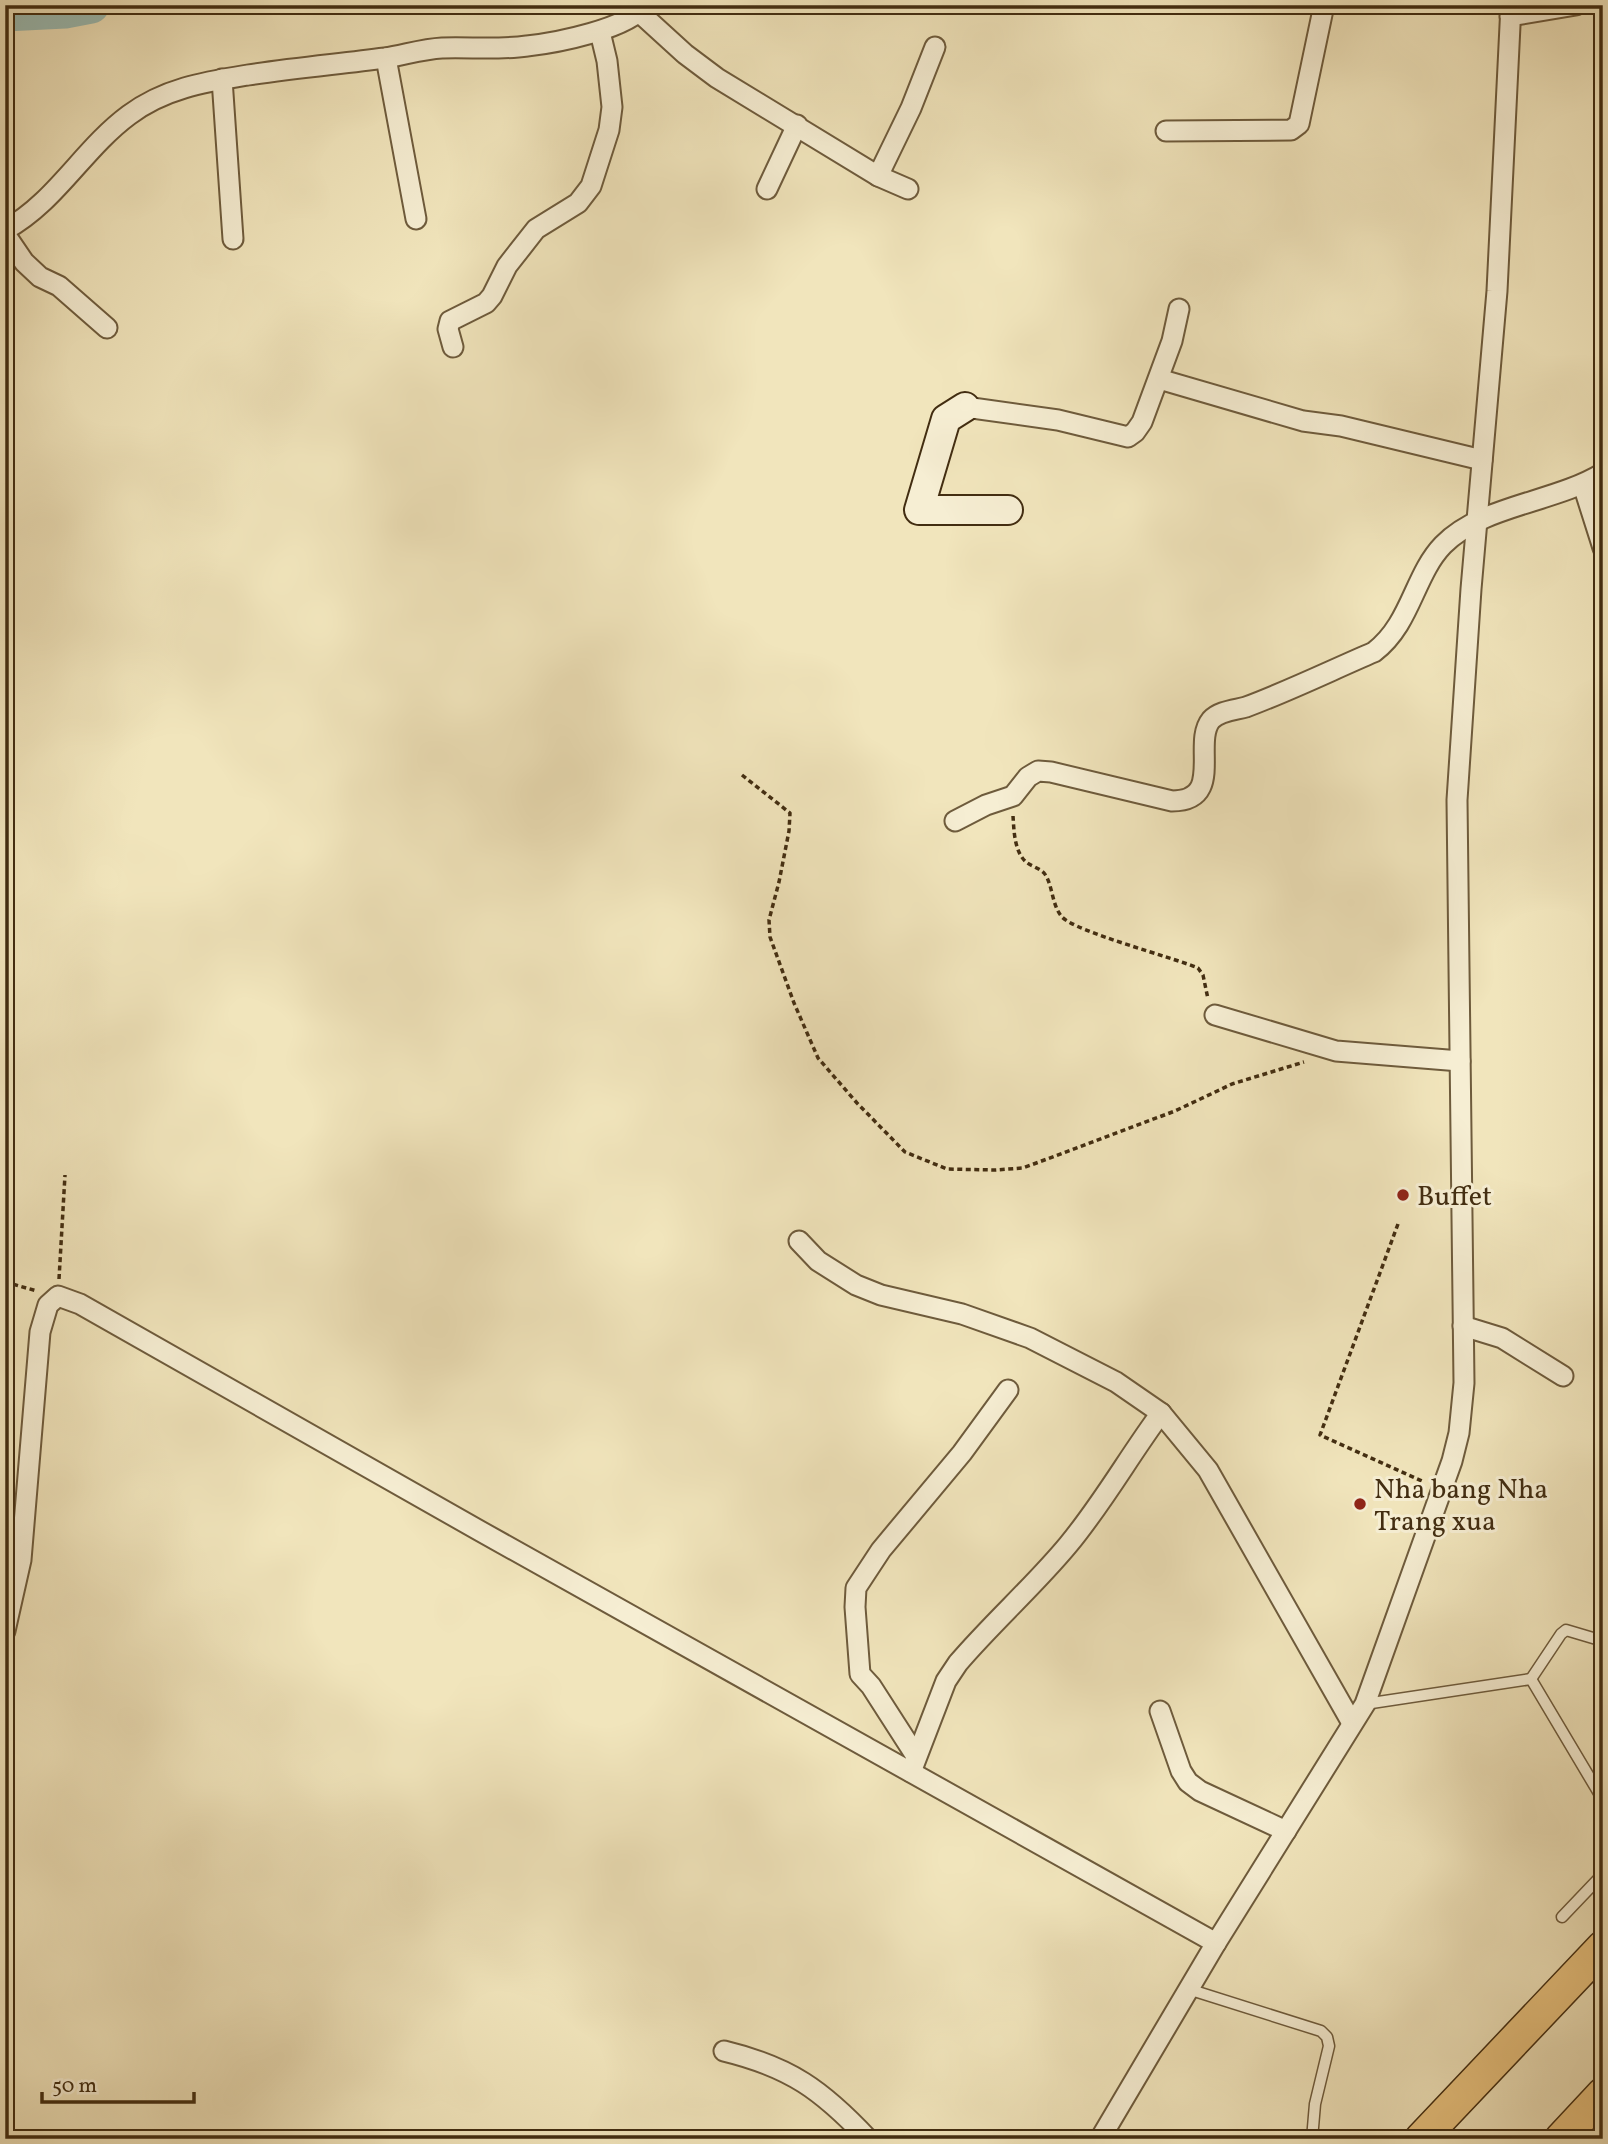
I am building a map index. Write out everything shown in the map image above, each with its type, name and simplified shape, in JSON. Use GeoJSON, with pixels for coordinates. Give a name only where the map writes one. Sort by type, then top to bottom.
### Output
{"type":"FeatureCollection","features":[{"type":"Feature","properties":{"kind":"main road"},"geometry":{"type":"LineString","coordinates":[[965,407],[946,419],[919,510],[1008,510]]}},
{"type":"Feature","properties":{"kind":"main road"},"geometry":{"type":"LineString","coordinates":[[1421,2139],[1603,1947]]}},
{"type":"Feature","properties":{"kind":"main road"},"geometry":{"type":"LineString","coordinates":[[1560,2139],[1603,2094]]}},
{"type":"Feature","properties":{"kind":"street"},"geometry":{"type":"LineString","coordinates":[[1166,131],[1291,130],[1299,124],[1324,5]]}},
{"type":"Feature","properties":{"kind":"street"},"geometry":{"type":"LineString","coordinates":[[1100,2139],[1216,1943],[1365,1704],[1457,1443],[1462,1408],[1463,1326],[1457,800],[1476,520],[1498,277],[1511,11],[1576,5]]}},
{"type":"Feature","properties":{"kind":"street"},"geometry":{"type":"LineString","coordinates":[[107,328],[59,286],[40,277],[24,262],[5,232],[41,204],[99,141],[130,114],[173,90],[222,79],[442,48],[526,47],[600,32],[642,9],[685,54],[717,78],[878,176],[908,189]]}},
{"type":"Feature","properties":{"kind":"street"},"geometry":{"type":"LineString","coordinates":[[453,347],[448,329],[450,321],[486,303],[507,266],[536,229],[578,203],[591,186],[612,107],[600,32]]}},
{"type":"Feature","properties":{"kind":"street"},"geometry":{"type":"LineString","coordinates":[[878,176],[911,108],[935,47]]}},
{"type":"Feature","properties":{"kind":"street"},"geometry":{"type":"LineString","coordinates":[[386,58],[416,219]]}},
{"type":"Feature","properties":{"kind":"street"},"geometry":{"type":"LineString","coordinates":[[222,79],[233,239]]}},
{"type":"Feature","properties":{"kind":"street"},"geometry":{"type":"LineString","coordinates":[[767,189],[797,125]]}},
{"type":"Feature","properties":{"kind":"street"},"geometry":{"type":"LineString","coordinates":[[965,407],[1058,420],[1128,437],[1142,422],[1174,334],[1179,309]]}},
{"type":"Feature","properties":{"kind":"street"},"geometry":{"type":"LineString","coordinates":[[1158,379],[1303,421],[1341,426],[1482,460]]}},
{"type":"Feature","properties":{"kind":"street"},"geometry":{"type":"LineString","coordinates":[[955,821],[986,805],[1013,796],[1028,777],[1038,771],[1172,801],[1191,798],[1200,787],[1204,775],[1210,721],[1220,714],[1245,707],[1374,652],[1386,643],[1404,616],[1441,546],[1476,520],[1583,485],[1603,473]]}},
{"type":"Feature","properties":{"kind":"street"},"geometry":{"type":"LineString","coordinates":[[1583,485],[1603,548]]}},
{"type":"Feature","properties":{"kind":"street"},"geometry":{"type":"LineString","coordinates":[[1215,1015],[1336,1051],[1460,1061]]}},
{"type":"Feature","properties":{"kind":"street"},"geometry":{"type":"LineString","coordinates":[[799,1241],[818,1261],[856,1285],[893,1298],[962,1314],[1030,1338],[1116,1382],[1161,1413],[1208,1470],[1352,1723]]}},
{"type":"Feature","properties":{"kind":"street"},"geometry":{"type":"LineString","coordinates":[[5,1631],[21,1560],[40,1332],[48,1305],[58,1296],[80,1304],[480,1531],[914,1764],[1216,1943]]}},
{"type":"Feature","properties":{"kind":"street"},"geometry":{"type":"LineString","coordinates":[[1463,1326],[1502,1338],[1563,1376]]}},
{"type":"Feature","properties":{"kind":"street"},"geometry":{"type":"LineString","coordinates":[[914,1764],[870,1686],[860,1674],[856,1588],[881,1550],[962,1453],[1009,1390]]}},
{"type":"Feature","properties":{"kind":"street"},"geometry":{"type":"LineString","coordinates":[[914,1764],[946,1681],[958,1663],[1067,1546],[1100,1504],[1135,1448],[1161,1413]]}},
{"type":"Feature","properties":{"kind":"street"},"geometry":{"type":"LineString","coordinates":[[1160,1712],[1181,1771],[1188,1782],[1200,1791],[1286,1830]]}},
{"type":"Feature","properties":{"kind":"street"},"geometry":{"type":"LineString","coordinates":[[724,2051],[756,2059],[792,2074],[847,2117],[868,2139]]}},
{"type":"Feature","properties":{"kind":"lane"},"geometry":{"type":"LineString","coordinates":[[1365,1704],[1531,1679],[1566,1630],[1603,1641]]}},
{"type":"Feature","properties":{"kind":"lane"},"geometry":{"type":"LineString","coordinates":[[1531,1679],[1603,1800]]}},
{"type":"Feature","properties":{"kind":"lane"},"geometry":{"type":"LineString","coordinates":[[1562,1917],[1603,1874]]}},
{"type":"Feature","properties":{"kind":"lane"},"geometry":{"type":"LineString","coordinates":[[1188,1989],[1321,2031],[1327,2037],[1329,2046],[1315,2104],[1312,2139]]}},
{"type":"Feature","properties":{"kind":"path"},"geometry":{"type":"LineString","coordinates":[[742,775],[790,813],[779,882],[769,920],[770,937],[818,1058],[888,1136],[905,1152],[925,1162],[947,1169],[1023,1168],[1175,1111],[1232,1084],[1336,1051]]}},
{"type":"Feature","properties":{"kind":"path"},"geometry":{"type":"LineString","coordinates":[[1013,796],[1014,828],[1019,852],[1026,862],[1046,875],[1055,907],[1064,920],[1198,968],[1203,975],[1210,1012],[1215,1015]]}},
{"type":"Feature","properties":{"kind":"path"},"geometry":{"type":"LineString","coordinates":[[5,1282],[58,1296],[65,1175]]}},
{"type":"Feature","properties":{"kind":"path"},"geometry":{"type":"LineString","coordinates":[[1398,1224],[1320,1435],[1441,1490]]}},
{"type":"Feature","properties":{"kind":"waterway"},"geometry":{"type":"LineString","coordinates":[[5,13],[65,10],[91,5]]}},
{"type":"Feature","properties":{"kind":"place","name":"Buffet"},"geometry":{"type":"Point","coordinates":[1403,1195]}},
{"type":"Feature","properties":{"kind":"place","name":"Nha bang Nha Trang xua"},"geometry":{"type":"Point","coordinates":[1360,1504]}}]}
